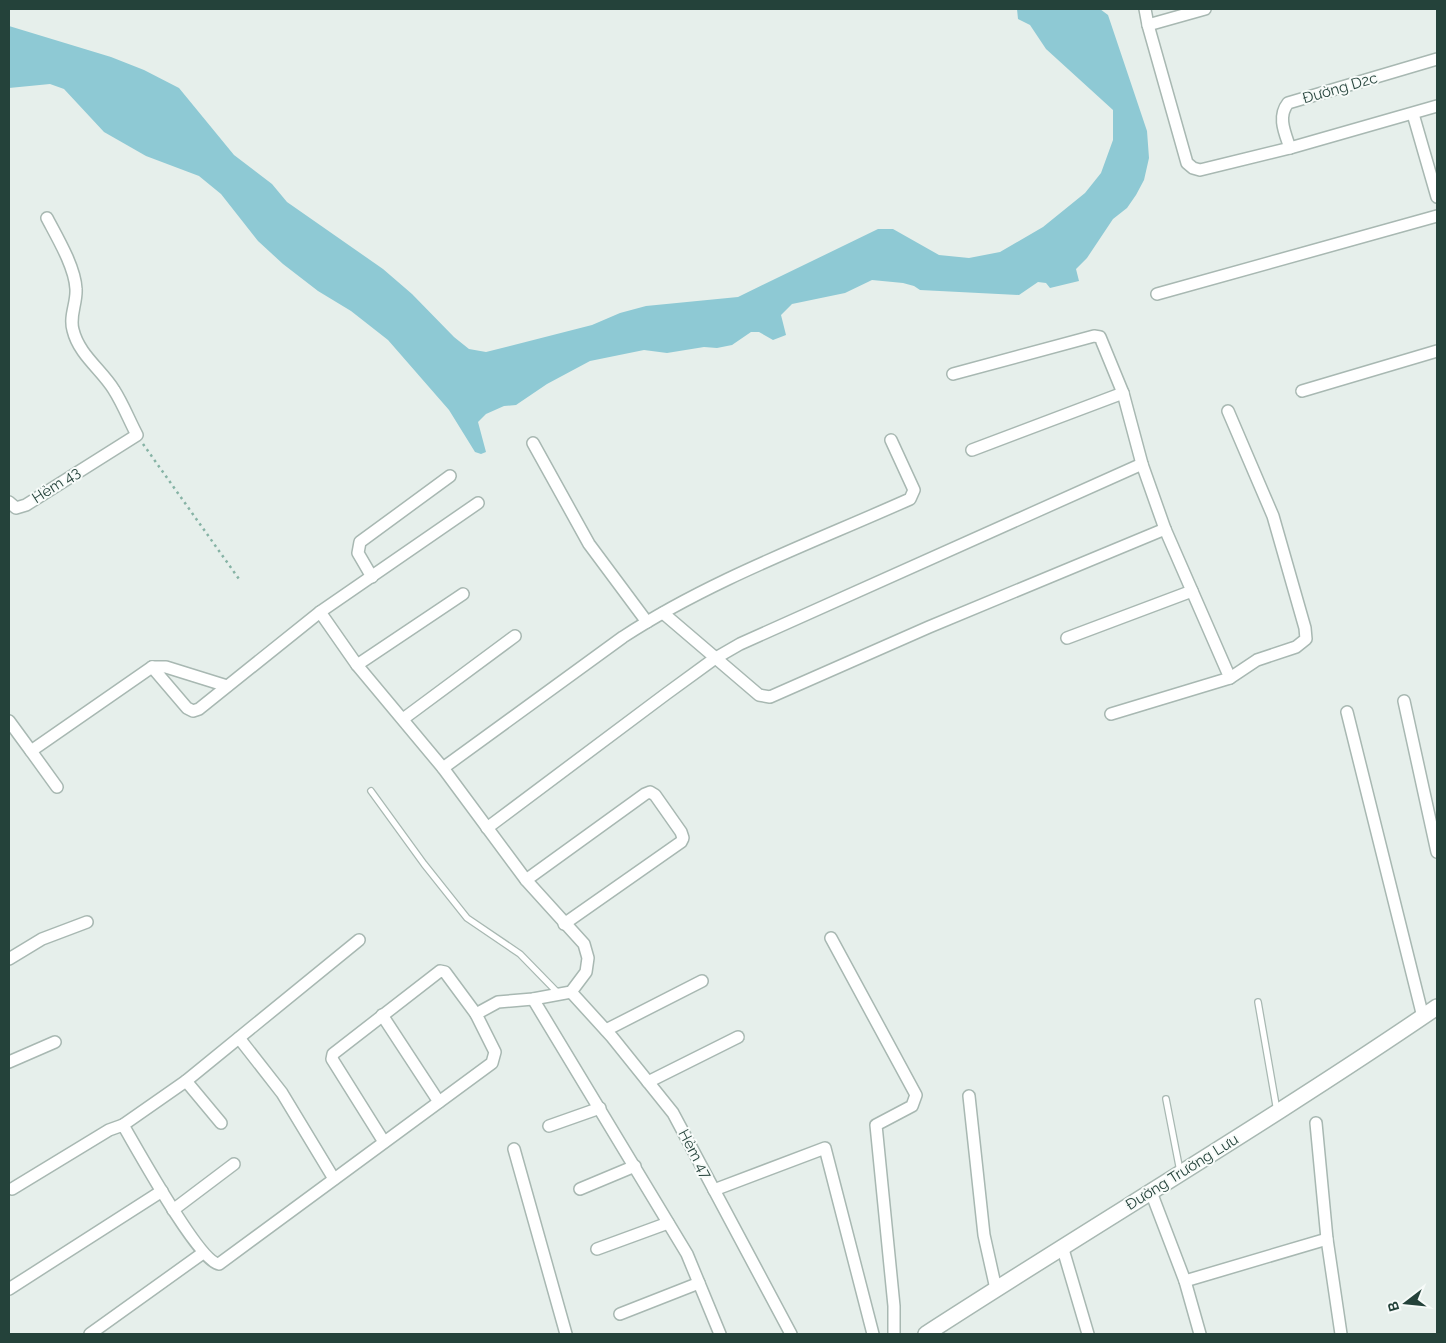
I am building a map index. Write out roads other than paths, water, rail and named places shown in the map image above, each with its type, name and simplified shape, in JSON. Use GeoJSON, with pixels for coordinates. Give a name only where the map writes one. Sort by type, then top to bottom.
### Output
{"type":"FeatureCollection","features":[{"type":"Feature","properties":{"kind":"street"},"geometry":{"type":"LineString","coordinates":[[1145,9],[1148,25],[1190,166],[1200,170],[1290,148],[1437,106]]}},
{"type":"Feature","properties":{"kind":"street"},"geometry":{"type":"LineString","coordinates":[[1148,25],[1205,9]]}},
{"type":"Feature","properties":{"kind":"street","name":"Đường D2c"},"geometry":{"type":"LineString","coordinates":[[1290,148],[1282,119],[1283,110],[1288,103],[1437,59]]}},
{"type":"Feature","properties":{"kind":"street"},"geometry":{"type":"LineString","coordinates":[[1413,114],[1437,197]]}},
{"type":"Feature","properties":{"kind":"street"},"geometry":{"type":"LineString","coordinates":[[1157,294],[1437,216]]}},
{"type":"Feature","properties":{"kind":"street","name":"Hẻm 43"},"geometry":{"type":"LineString","coordinates":[[9,502],[16,508],[26,505],[135,436],[114,389],[84,354],[73,331],[71,318],[76,304],[76,287],[63,250],[47,218]]}},
{"type":"Feature","properties":{"kind":"street"},"geometry":{"type":"LineString","coordinates":[[953,374],[1094,336],[1100,337],[1123,393],[1142,464],[1165,529],[1230,678]]}},
{"type":"Feature","properties":{"kind":"street"},"geometry":{"type":"LineString","coordinates":[[1302,391],[1437,351]]}},
{"type":"Feature","properties":{"kind":"street"},"geometry":{"type":"LineString","coordinates":[[972,450],[1123,393]]}},
{"type":"Feature","properties":{"kind":"street"},"geometry":{"type":"LineString","coordinates":[[1111,714],[1230,678],[1257,660],[1296,647],[1306,639],[1305,628],[1272,516],[1228,411]]}},
{"type":"Feature","properties":{"kind":"street"},"geometry":{"type":"LineString","coordinates":[[443,768],[643,624],[708,589],[910,499],[914,490],[892,440]]}},
{"type":"Feature","properties":{"kind":"street"},"geometry":{"type":"LineString","coordinates":[[533,443],[589,544],[643,624]]}},
{"type":"Feature","properties":{"kind":"street"},"geometry":{"type":"LineString","coordinates":[[487,828],[714,659],[740,644],[870,584],[1142,464]]}},
{"type":"Feature","properties":{"kind":"street"},"geometry":{"type":"LineString","coordinates":[[372,577],[358,553],[360,542],[450,476]]}},
{"type":"Feature","properties":{"kind":"street"},"geometry":{"type":"LineString","coordinates":[[152,667],[187,708],[193,711],[199,710],[320,612],[478,503]]}},
{"type":"Feature","properties":{"kind":"street"},"geometry":{"type":"LineString","coordinates":[[663,613],[714,659],[759,695],[770,697],[929,626],[1165,529]]}},
{"type":"Feature","properties":{"kind":"street"},"geometry":{"type":"LineString","coordinates":[[1067,638],[1192,591]]}},
{"type":"Feature","properties":{"kind":"street"},"geometry":{"type":"LineString","coordinates":[[356,665],[463,594]]}},
{"type":"Feature","properties":{"kind":"street"},"geometry":{"type":"LineString","coordinates":[[320,612],[356,665],[443,768],[526,880],[584,944],[588,958],[586,972],[571,992],[533,999],[498,1002],[476,1014]]}},
{"type":"Feature","properties":{"kind":"street"},"geometry":{"type":"LineString","coordinates":[[403,719],[515,636]]}},
{"type":"Feature","properties":{"kind":"street"},"geometry":{"type":"LineString","coordinates":[[30,751],[152,667],[166,666],[227,686]]}},
{"type":"Feature","properties":{"kind":"street"},"geometry":{"type":"LineString","coordinates":[[1404,701],[1437,852]]}},
{"type":"Feature","properties":{"kind":"street"},"geometry":{"type":"LineString","coordinates":[[1347,712],[1423,1017]]}},
{"type":"Feature","properties":{"kind":"street"},"geometry":{"type":"LineString","coordinates":[[9,721],[57,787]]}},
{"type":"Feature","properties":{"kind":"street"},"geometry":{"type":"LineString","coordinates":[[526,880],[645,794],[650,792],[655,795],[681,832],[683,838],[681,842],[564,924]]}},
{"type":"Feature","properties":{"kind":"street"},"geometry":{"type":"LineString","coordinates":[[9,959],[42,939],[87,922]]}},
{"type":"Feature","properties":{"kind":"street"},"geometry":{"type":"LineString","coordinates":[[831,938],[916,1095],[912,1106],[876,1125],[894,1306],[894,1334]]}},
{"type":"Feature","properties":{"kind":"street"},"geometry":{"type":"LineString","coordinates":[[12,1189],[109,1130],[123,1125],[186,1081],[359,940]]}},
{"type":"Feature","properties":{"kind":"street"},"geometry":{"type":"LineString","coordinates":[[123,1125],[173,1210],[203,1253],[213,1264],[219,1264],[492,1063],[495,1052],[476,1014],[445,972],[440,971],[382,1015],[334,1054],[332,1059],[384,1142]]}},
{"type":"Feature","properties":{"kind":"street"},"geometry":{"type":"LineString","coordinates":[[606,1030],[702,981]]}},
{"type":"Feature","properties":{"kind":"street","name":"Hẻm 47"},"geometry":{"type":"LineString","coordinates":[[571,992],[606,1030],[673,1113],[791,1334]]}},
{"type":"Feature","properties":{"kind":"street"},"geometry":{"type":"LineString","coordinates":[[533,999],[687,1254],[720,1334]]}},
{"type":"Feature","properties":{"kind":"street","name":"Đường Trường Lưu"},"geometry":{"type":"LineString","coordinates":[[926,1334],[1062,1246],[1278,1113],[1437,1007]]}},
{"type":"Feature","properties":{"kind":"street"},"geometry":{"type":"LineString","coordinates":[[382,1015],[439,1102]]}},
{"type":"Feature","properties":{"kind":"street"},"geometry":{"type":"LineString","coordinates":[[648,1082],[738,1037]]}},
{"type":"Feature","properties":{"kind":"street"},"geometry":{"type":"LineString","coordinates":[[239,1038],[282,1093],[334,1180]]}},
{"type":"Feature","properties":{"kind":"street"},"geometry":{"type":"LineString","coordinates":[[9,1062],[54,1042]]}},
{"type":"Feature","properties":{"kind":"street"},"geometry":{"type":"LineString","coordinates":[[186,1081],[221,1123]]}},
{"type":"Feature","properties":{"kind":"street"},"geometry":{"type":"LineString","coordinates":[[969,1096],[983,1228],[996,1289]]}},
{"type":"Feature","properties":{"kind":"street"},"geometry":{"type":"LineString","coordinates":[[549,1126],[600,1108]]}},
{"type":"Feature","properties":{"kind":"street"},"geometry":{"type":"LineString","coordinates":[[1316,1123],[1328,1239],[1341,1334]]}},
{"type":"Feature","properties":{"kind":"street"},"geometry":{"type":"LineString","coordinates":[[514,1148],[566,1334]]}},
{"type":"Feature","properties":{"kind":"street"},"geometry":{"type":"LineString","coordinates":[[714,1190],[825,1148],[873,1334]]}},
{"type":"Feature","properties":{"kind":"street"},"geometry":{"type":"LineString","coordinates":[[173,1210],[234,1164]]}},
{"type":"Feature","properties":{"kind":"street"},"geometry":{"type":"LineString","coordinates":[[580,1189],[634,1166]]}},
{"type":"Feature","properties":{"kind":"street"},"geometry":{"type":"LineString","coordinates":[[9,1289],[162,1191]]}},
{"type":"Feature","properties":{"kind":"street"},"geometry":{"type":"LineString","coordinates":[[1151,1192],[1185,1281],[1200,1334]]}},
{"type":"Feature","properties":{"kind":"street"},"geometry":{"type":"LineString","coordinates":[[597,1249],[668,1223]]}},
{"type":"Feature","properties":{"kind":"street"},"geometry":{"type":"LineString","coordinates":[[1185,1281],[1328,1239]]}},
{"type":"Feature","properties":{"kind":"street"},"geometry":{"type":"LineString","coordinates":[[1062,1246],[1088,1334]]}},
{"type":"Feature","properties":{"kind":"street"},"geometry":{"type":"LineString","coordinates":[[90,1334],[203,1253]]}},
{"type":"Feature","properties":{"kind":"street"},"geometry":{"type":"LineString","coordinates":[[620,1314],[699,1283]]}},
{"type":"Feature","properties":{"kind":"lane"},"geometry":{"type":"LineString","coordinates":[[371,791],[424,864],[467,918],[520,954],[559,994]]}},
{"type":"Feature","properties":{"kind":"lane"},"geometry":{"type":"LineString","coordinates":[[1258,1002],[1278,1113]]}},
{"type":"Feature","properties":{"kind":"lane"},"geometry":{"type":"LineString","coordinates":[[1166,1099],[1180,1174]]}},
{"type":"Feature","properties":{"kind":"water"},"geometry":{"type":"Polygon","coordinates":[[[1017,9],[1100,9],[1108,15],[1147,131],[1149,158],[1144,180],[1127,208],[1113,219],[1087,258],[1076,269],[1079,281],[1050,288],[1046,283],[1038,282],[1019,295],[920,290],[903,283],[872,280],[845,293],[792,304],[781,315],[786,335],[773,340],[759,332],[751,332],[732,345],[717,348],[704,347],[667,353],[644,350],[590,361],[547,384],[516,405],[504,406],[486,414],[478,422],[486,452],[481,454],[475,452],[449,410],[388,340],[351,311],[318,291],[283,264],[258,241],[221,194],[199,176],[146,156],[104,132],[64,89],[50,84],[9,88],[9,26],[111,57],[144,70],[179,88],[234,155],[272,184],[287,202],[383,269],[469,349],[486,352],[592,325],[620,313],[646,306],[738,297],[878,229],[893,229],[939,255],[969,258],[1000,252],[1043,227],[1085,193],[1101,173],[1113,140],[1113,110],[1046,49],[1030,25],[1018,19],[1017,9]]]}}]}
